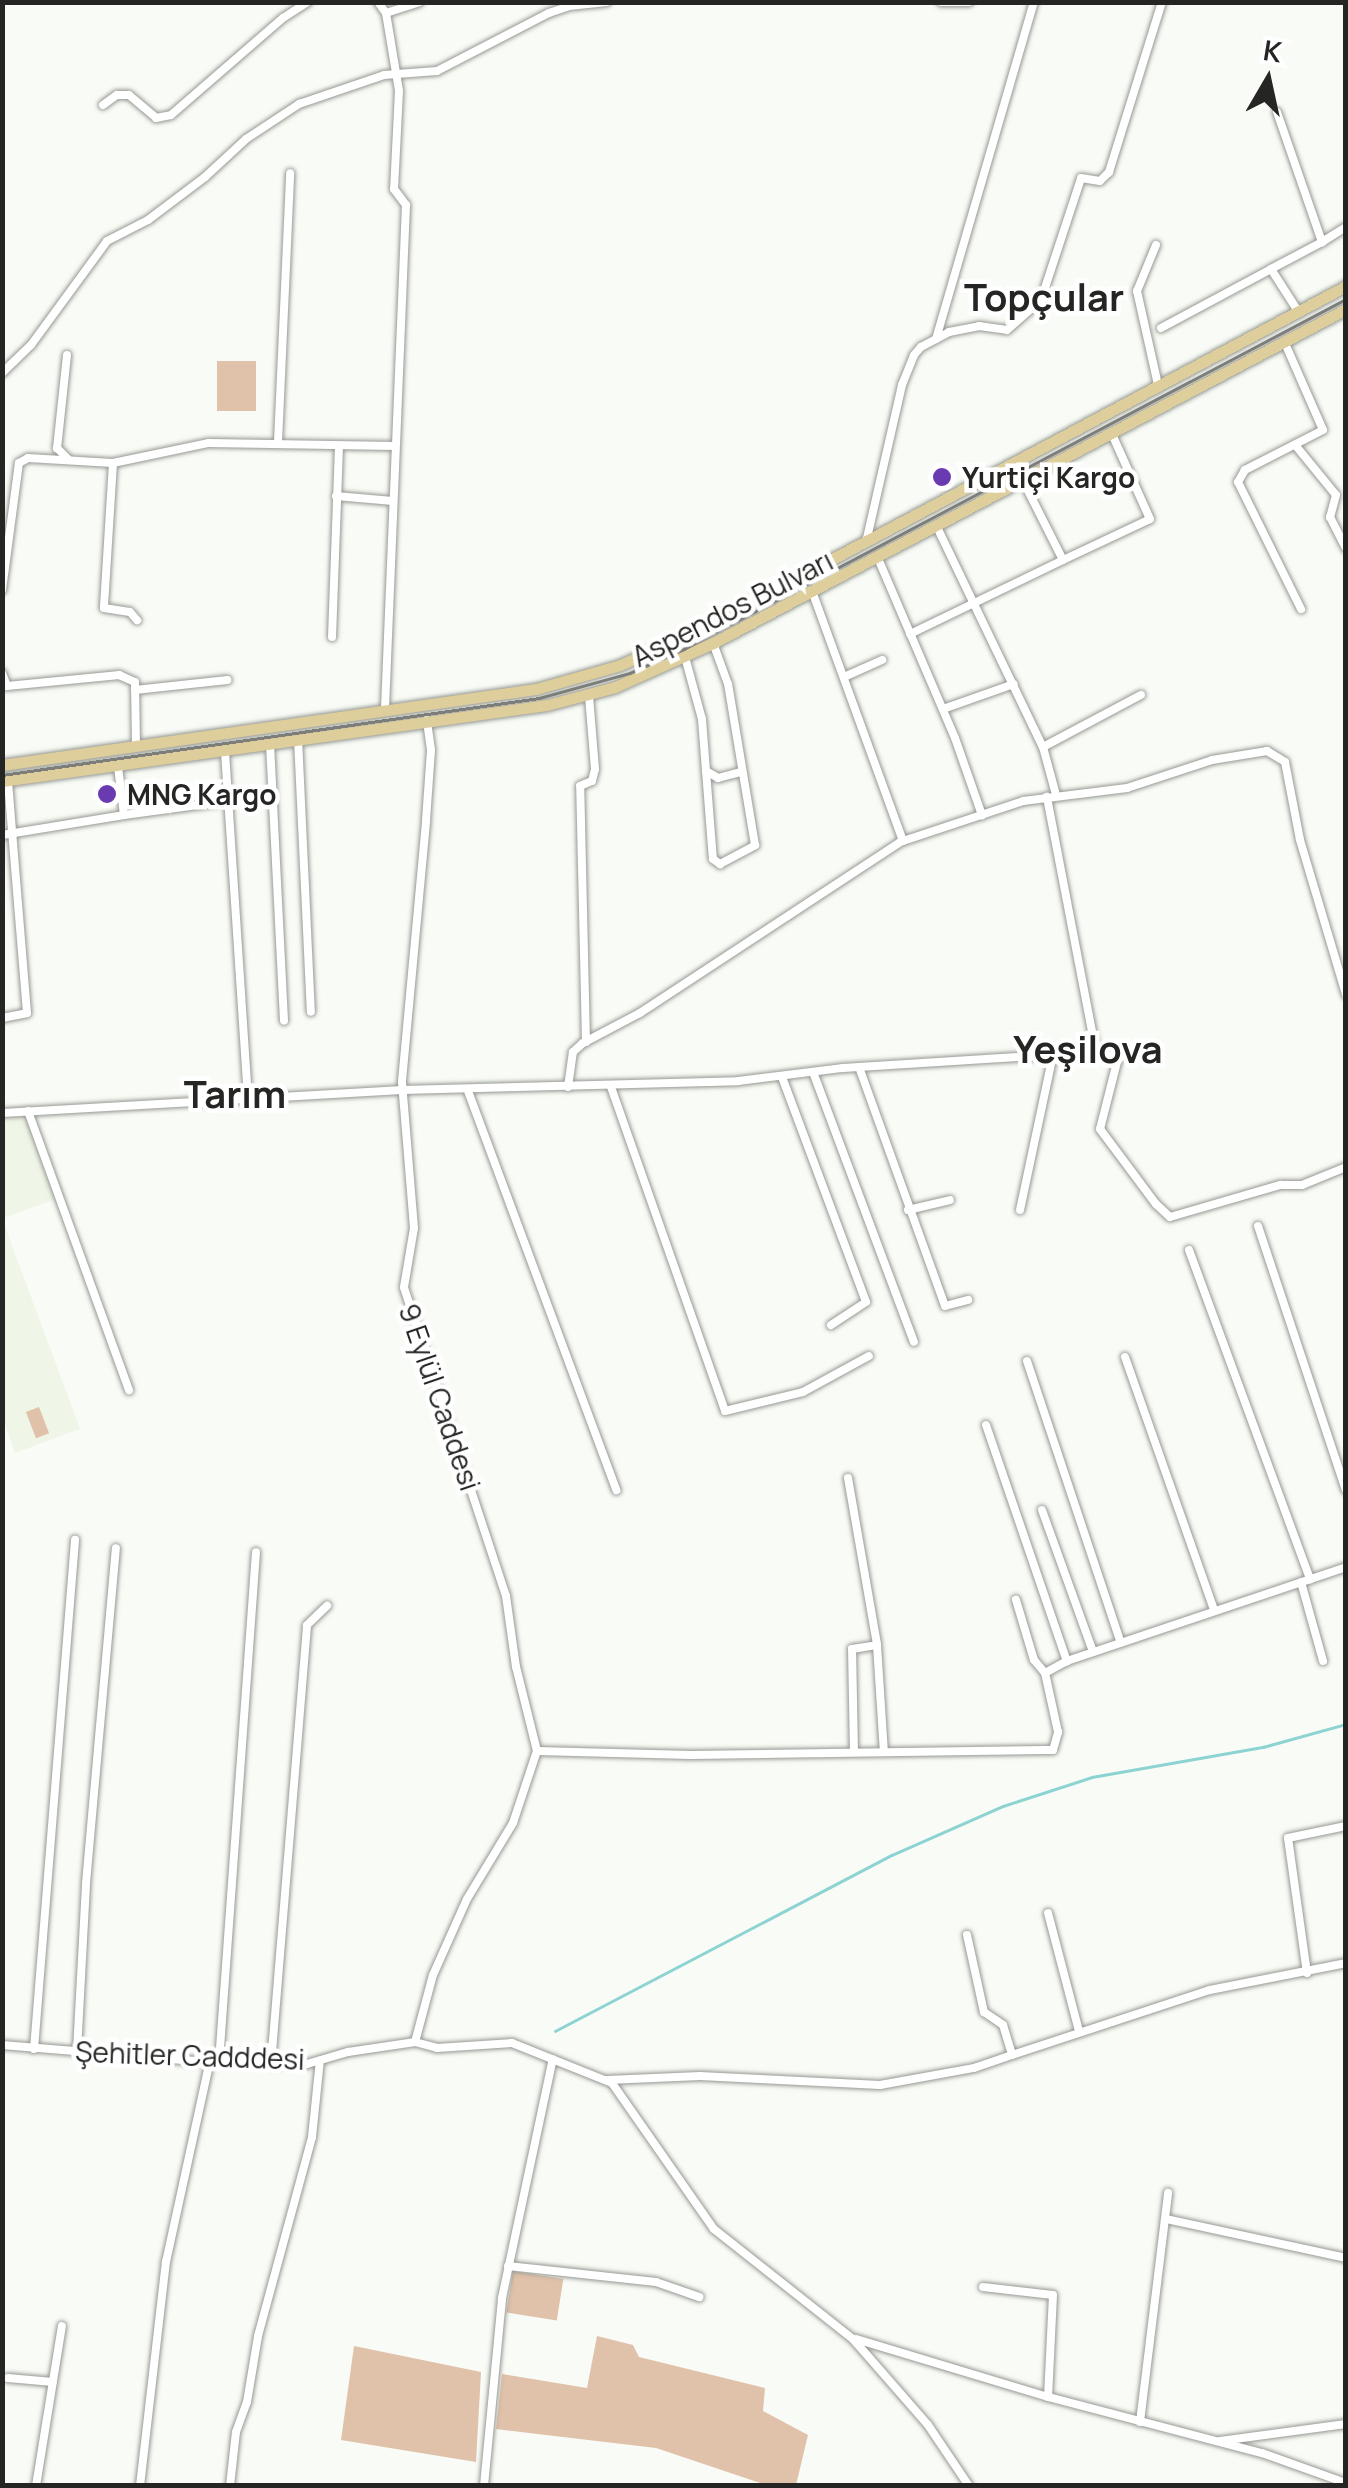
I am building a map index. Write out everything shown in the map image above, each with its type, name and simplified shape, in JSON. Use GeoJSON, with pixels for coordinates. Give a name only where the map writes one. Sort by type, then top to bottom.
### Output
{"type":"FeatureCollection","features":[{"type":"Feature","properties":{"kind":"main road","name":"Aspendos Bulvarı"},"geometry":{"type":"LineString","coordinates":[[2,765],[536,689],[620,665],[694,632],[1346,286]]}},
{"type":"Feature","properties":{"kind":"main road","name":"Aspendos Bulvarı"},"geometry":{"type":"LineString","coordinates":[[5,780],[118,768],[589,696],[713,644],[1346,308]]}},
{"type":"Feature","properties":{"kind":"street"},"geometry":{"type":"LineString","coordinates":[[103,104],[116,96],[129,95],[164,119],[229,69],[283,18],[308,2]]}},
{"type":"Feature","properties":{"kind":"street"},"geometry":{"type":"LineString","coordinates":[[378,2],[386,12],[396,72],[394,189],[406,205],[385,708]]}},
{"type":"Feature","properties":{"kind":"street"},"geometry":{"type":"LineString","coordinates":[[386,12],[419,2]]}},
{"type":"Feature","properties":{"kind":"street"},"geometry":{"type":"LineString","coordinates":[[2,373],[31,345],[107,241],[148,220],[206,178],[246,139],[299,104],[324,92],[396,72],[437,72],[549,13],[606,2]]}},
{"type":"Feature","properties":{"kind":"street"},"geometry":{"type":"LineString","coordinates":[[940,2],[969,2]]}},
{"type":"Feature","properties":{"kind":"street"},"geometry":{"type":"LineString","coordinates":[[936,339],[1034,2]]}},
{"type":"Feature","properties":{"kind":"street"},"geometry":{"type":"LineString","coordinates":[[867,538],[902,385],[914,356],[936,339],[979,326],[1006,330],[1041,300],[1081,178],[1100,180],[1109,172],[1162,2]]}},
{"type":"Feature","properties":{"kind":"street"},"geometry":{"type":"LineString","coordinates":[[1278,112],[1322,242]]}},
{"type":"Feature","properties":{"kind":"street"},"geometry":{"type":"LineString","coordinates":[[278,442],[290,173]]}},
{"type":"Feature","properties":{"kind":"street"},"geometry":{"type":"LineString","coordinates":[[1162,328],[1346,227]]}},
{"type":"Feature","properties":{"kind":"street"},"geometry":{"type":"LineString","coordinates":[[1156,245],[1136,291],[1158,385]]}},
{"type":"Feature","properties":{"kind":"street"},"geometry":{"type":"LineString","coordinates":[[1271,269],[1298,311]]}},
{"type":"Feature","properties":{"kind":"street"},"geometry":{"type":"LineString","coordinates":[[1284,342],[1324,430],[1245,470],[1238,482],[1302,609]]}},
{"type":"Feature","properties":{"kind":"street"},"geometry":{"type":"LineString","coordinates":[[67,355],[57,448],[70,460]]}},
{"type":"Feature","properties":{"kind":"street"},"geometry":{"type":"LineString","coordinates":[[910,634],[1150,519],[1111,432]]}},
{"type":"Feature","properties":{"kind":"street"},"geometry":{"type":"LineString","coordinates":[[2,590],[20,463],[28,458],[112,463],[210,443],[396,446]]}},
{"type":"Feature","properties":{"kind":"street"},"geometry":{"type":"LineString","coordinates":[[332,638],[338,446]]}},
{"type":"Feature","properties":{"kind":"street"},"geometry":{"type":"LineString","coordinates":[[1296,446],[1336,494],[1330,517],[1346,548]]}},
{"type":"Feature","properties":{"kind":"street"},"geometry":{"type":"LineString","coordinates":[[112,463],[104,608],[130,612],[137,620]]}},
{"type":"Feature","properties":{"kind":"street"},"geometry":{"type":"LineString","coordinates":[[1022,479],[1063,560]]}},
{"type":"Feature","properties":{"kind":"street"},"geometry":{"type":"LineString","coordinates":[[336,496],[393,501]]}},
{"type":"Feature","properties":{"kind":"street"},"geometry":{"type":"LineString","coordinates":[[936,524],[1043,748],[1096,1052]]}},
{"type":"Feature","properties":{"kind":"street"},"geometry":{"type":"LineString","coordinates":[[877,556],[943,709],[982,815]]}},
{"type":"Feature","properties":{"kind":"street"},"geometry":{"type":"LineString","coordinates":[[812,590],[903,841]]}},
{"type":"Feature","properties":{"kind":"street"},"geometry":{"type":"LineString","coordinates":[[685,656],[702,719],[713,859],[720,864],[756,844],[728,684],[713,644]]}},
{"type":"Feature","properties":{"kind":"street"},"geometry":{"type":"LineString","coordinates":[[844,677],[882,660]]}},
{"type":"Feature","properties":{"kind":"street"},"geometry":{"type":"LineString","coordinates":[[2,673],[7,686],[120,675],[135,682],[136,744]]}},
{"type":"Feature","properties":{"kind":"street"},"geometry":{"type":"LineString","coordinates":[[135,690],[227,680]]}},
{"type":"Feature","properties":{"kind":"street"},"geometry":{"type":"LineString","coordinates":[[943,709],[1014,684]]}},
{"type":"Feature","properties":{"kind":"street"},"geometry":{"type":"LineString","coordinates":[[1043,748],[1140,694]]}},
{"type":"Feature","properties":{"kind":"street"},"geometry":{"type":"LineString","coordinates":[[586,1042],[580,786],[592,780],[595,769],[589,696]]}},
{"type":"Feature","properties":{"kind":"street","name":"9 Eylül Caddesi"},"geometry":{"type":"LineString","coordinates":[[427,720],[431,750],[402,1090],[414,1228],[404,1288],[506,1596],[516,1667],[537,1751]]}},
{"type":"Feature","properties":{"kind":"street"},"geometry":{"type":"LineString","coordinates":[[298,739],[301,876],[311,1012]]}},
{"type":"Feature","properties":{"kind":"street"},"geometry":{"type":"LineString","coordinates":[[270,744],[284,1021]]}},
{"type":"Feature","properties":{"kind":"street"},"geometry":{"type":"LineString","coordinates":[[568,1087],[572,1052],[820,899],[875,856],[903,841],[1052,796],[1127,788],[1212,760],[1267,751],[1278,754],[1288,773],[1300,840],[1346,994]]}},
{"type":"Feature","properties":{"kind":"street"},"geometry":{"type":"LineString","coordinates":[[224,752],[248,1098]]}},
{"type":"Feature","properties":{"kind":"street"},"geometry":{"type":"LineString","coordinates":[[118,768],[124,815]]}},
{"type":"Feature","properties":{"kind":"street"},"geometry":{"type":"LineString","coordinates":[[706,772],[718,778],[742,772]]}},
{"type":"Feature","properties":{"kind":"street"},"geometry":{"type":"LineString","coordinates":[[2,1018],[28,1013],[5,780]]}},
{"type":"Feature","properties":{"kind":"street"},"geometry":{"type":"LineString","coordinates":[[8,835],[227,801]]}},
{"type":"Feature","properties":{"kind":"street"},"geometry":{"type":"LineString","coordinates":[[2,1112],[402,1090],[610,1087],[1096,1052],[1118,1058],[1100,1129],[1170,1217],[1280,1185],[1302,1186],[1345,1168]]}},
{"type":"Feature","properties":{"kind":"street"},"geometry":{"type":"LineString","coordinates":[[1020,1210],[1052,1055]]}},
{"type":"Feature","properties":{"kind":"street"},"geometry":{"type":"LineString","coordinates":[[859,1068],[944,1306],[968,1300]]}},
{"type":"Feature","properties":{"kind":"street"},"geometry":{"type":"LineString","coordinates":[[813,1072],[914,1342]]}},
{"type":"Feature","properties":{"kind":"street"},"geometry":{"type":"LineString","coordinates":[[782,1076],[866,1302],[830,1325]]}},
{"type":"Feature","properties":{"kind":"street"},"geometry":{"type":"LineString","coordinates":[[610,1087],[725,1411],[804,1392],[869,1356]]}},
{"type":"Feature","properties":{"kind":"street"},"geometry":{"type":"LineString","coordinates":[[468,1091],[616,1490]]}},
{"type":"Feature","properties":{"kind":"street"},"geometry":{"type":"LineString","coordinates":[[28,1111],[128,1390]]}},
{"type":"Feature","properties":{"kind":"street"},"geometry":{"type":"LineString","coordinates":[[908,1210],[950,1200]]}},
{"type":"Feature","properties":{"kind":"street"},"geometry":{"type":"LineString","coordinates":[[1258,1226],[1346,1490]]}},
{"type":"Feature","properties":{"kind":"street"},"geometry":{"type":"LineString","coordinates":[[1189,1250],[1305,1581],[1323,1661]]}},
{"type":"Feature","properties":{"kind":"street"},"geometry":{"type":"LineString","coordinates":[[1125,1357],[1214,1610]]}},
{"type":"Feature","properties":{"kind":"street"},"geometry":{"type":"LineString","coordinates":[[1026,1360],[1121,1642]]}},
{"type":"Feature","properties":{"kind":"street"},"geometry":{"type":"LineString","coordinates":[[986,1425],[1067,1661]]}},
{"type":"Feature","properties":{"kind":"street"},"geometry":{"type":"LineString","coordinates":[[848,1478],[877,1645],[884,1752]]}},
{"type":"Feature","properties":{"kind":"street"},"geometry":{"type":"LineString","coordinates":[[1042,1510],[1093,1652]]}},
{"type":"Feature","properties":{"kind":"street"},"geometry":{"type":"LineString","coordinates":[[34,2049],[75,1540]]}},
{"type":"Feature","properties":{"kind":"street"},"geometry":{"type":"LineString","coordinates":[[77,2051],[86,1883],[116,1548]]}},
{"type":"Feature","properties":{"kind":"street"},"geometry":{"type":"LineString","coordinates":[[140,2486],[166,2262],[215,2062],[256,1552]]}},
{"type":"Feature","properties":{"kind":"street"},"geometry":{"type":"LineString","coordinates":[[1045,1673],[1067,1661],[1346,1566]]}},
{"type":"Feature","properties":{"kind":"street"},"geometry":{"type":"LineString","coordinates":[[415,2042],[433,1975],[467,1899],[513,1823],[537,1751],[1054,1750],[1058,1732],[1045,1673],[1034,1660],[1016,1600]]}},
{"type":"Feature","properties":{"kind":"street"},"geometry":{"type":"LineString","coordinates":[[271,2064],[306,1624],[328,1606]]}},
{"type":"Feature","properties":{"kind":"street"},"geometry":{"type":"LineString","coordinates":[[854,1752],[852,1648],[877,1645]]}},
{"type":"Feature","properties":{"kind":"street"},"geometry":{"type":"LineString","coordinates":[[1307,1973],[1288,1838],[1346,1826]]}},
{"type":"Feature","properties":{"kind":"street"},"geometry":{"type":"LineString","coordinates":[[1048,1913],[1079,2031]]}},
{"type":"Feature","properties":{"kind":"street"},"geometry":{"type":"LineString","coordinates":[[967,1936],[984,2012],[1003,2025],[1012,2055]]}},
{"type":"Feature","properties":{"kind":"street"},"geometry":{"type":"LineString","coordinates":[[606,2080],[717,2077],[880,2085],[961,2071],[1210,1990],[1346,1963]]}},
{"type":"Feature","properties":{"kind":"street","name":"Şehitler Cadddesi"},"geometry":{"type":"LineString","coordinates":[[6,2046],[271,2064],[320,2060],[415,2042],[436,2048],[512,2043],[606,2080]]}},
{"type":"Feature","properties":{"kind":"street"},"geometry":{"type":"LineString","coordinates":[[2,2056],[6,2046]]}},
{"type":"Feature","properties":{"kind":"street"},"geometry":{"type":"LineString","coordinates":[[484,2486],[497,2328],[553,2059]]}},
{"type":"Feature","properties":{"kind":"street"},"geometry":{"type":"LineString","coordinates":[[230,2486],[236,2432],[247,2402],[258,2336],[312,2138],[320,2060]]}},
{"type":"Feature","properties":{"kind":"street"},"geometry":{"type":"LineString","coordinates":[[606,2080],[624,2096],[665,2164],[714,2230],[853,2338],[928,2425],[969,2485]]}},
{"type":"Feature","properties":{"kind":"street"},"geometry":{"type":"LineString","coordinates":[[1140,2422],[1168,2193]]}},
{"type":"Feature","properties":{"kind":"street"},"geometry":{"type":"LineString","coordinates":[[1166,2219],[1346,2258]]}},
{"type":"Feature","properties":{"kind":"street"},"geometry":{"type":"LineString","coordinates":[[508,2266],[656,2282],[699,2297]]}},
{"type":"Feature","properties":{"kind":"street"},"geometry":{"type":"LineString","coordinates":[[983,2286],[1053,2295],[1048,2397]]}},
{"type":"Feature","properties":{"kind":"street"},"geometry":{"type":"LineString","coordinates":[[36,2486],[62,2326]]}},
{"type":"Feature","properties":{"kind":"street"},"geometry":{"type":"LineString","coordinates":[[853,2338],[1346,2483]]}},
{"type":"Feature","properties":{"kind":"street"},"geometry":{"type":"LineString","coordinates":[[8,2378],[53,2382]]}},
{"type":"Feature","properties":{"kind":"street"},"geometry":{"type":"LineString","coordinates":[[1216,2442],[1346,2424]]}},
{"type":"Feature","properties":{"kind":"shaded area"},"geometry":{"type":"Polygon","coordinates":[[[217,361],[256,361],[256,411],[217,411],[217,361]]]}},
{"type":"Feature","properties":{"kind":"shaded area"},"geometry":{"type":"Polygon","coordinates":[[[27,1115],[59,1198],[3,1218],[3,1117],[27,1115]]]}},
{"type":"Feature","properties":{"kind":"shaded area"},"geometry":{"type":"Polygon","coordinates":[[[3,1221],[80,1429],[15,1453],[3,1418],[3,1221]]]}},
{"type":"Feature","properties":{"kind":"shaded area"},"geometry":{"type":"Polygon","coordinates":[[[39,1407],[49,1433],[36,1438],[26,1412],[39,1407]]]}},
{"type":"Feature","properties":{"kind":"shaded area"},"geometry":{"type":"Polygon","coordinates":[[[513,2271],[563,2279],[557,2320],[506,2312],[513,2271]]]}},
{"type":"Feature","properties":{"kind":"shaded area"},"geometry":{"type":"Polygon","coordinates":[[[597,2336],[633,2345],[639,2357],[765,2388],[763,2411],[808,2435],[796,2485],[766,2485],[656,2448],[496,2429],[502,2374],[587,2388],[597,2336]]]}},
{"type":"Feature","properties":{"kind":"shaded area"},"geometry":{"type":"Polygon","coordinates":[[[354,2346],[481,2372],[476,2462],[341,2440],[354,2346]]]}},
{"type":"Feature","properties":{"kind":"waterway"},"geometry":{"type":"LineString","coordinates":[[555,2031],[892,1855],[1003,1806],[1092,1777],[1263,1747],[1346,1724]]}},
{"type":"Feature","properties":{"kind":"tram line"},"geometry":{"type":"LineString","coordinates":[[2,775],[539,698],[630,673],[684,649],[1346,299]]}},
{"type":"Feature","properties":{"kind":"place","name":"Yurtiçi Kargo"},"geometry":{"type":"Point","coordinates":[942,477]}},
{"type":"Feature","properties":{"kind":"place","name":"MNG Kargo"},"geometry":{"type":"Point","coordinates":[107,794]}},
{"type":"Feature","properties":{"kind":"district","name":"Topçular"},"geometry":{"type":"Point","coordinates":[1044,297]}},
{"type":"Feature","properties":{"kind":"district","name":"Yeşilova"},"geometry":{"type":"Point","coordinates":[1088,1049]}},
{"type":"Feature","properties":{"kind":"district","name":"Tarım"},"geometry":{"type":"Point","coordinates":[235,1094]}}]}
